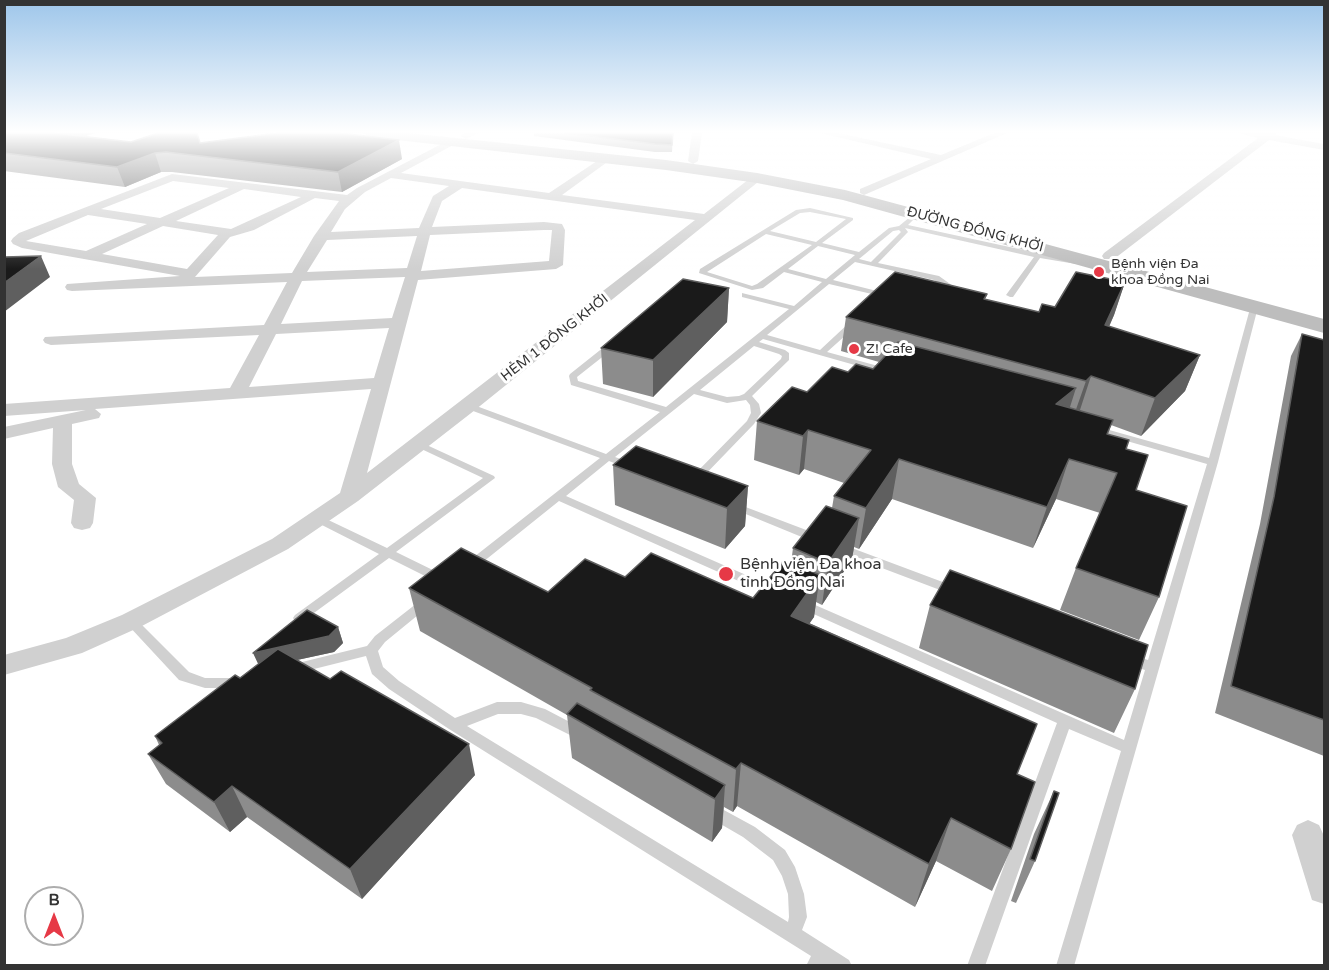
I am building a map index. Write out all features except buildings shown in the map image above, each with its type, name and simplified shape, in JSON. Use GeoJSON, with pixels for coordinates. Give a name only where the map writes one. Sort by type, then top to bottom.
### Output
{"type":"FeatureCollection","features":[{"type":"Feature","properties":{"kind":"main road","name":"ĐƯỜNG ĐỒNG KHỞI"},"geometry":{"type":"LineString","coordinates":[[758,178],[845,195],[907,223],[1092,262],[1324,326]]}},
{"type":"Feature","properties":{"kind":"main road","name":"ĐƯỜNG ĐỒNG KHỞI"},"geometry":{"type":"LineString","coordinates":[[798,178],[864,191],[1324,315]]}},
{"type":"Feature","properties":{"kind":"street"},"geometry":{"type":"LineString","coordinates":[[169,178],[24,236],[18,241],[22,244],[186,278]]}},
{"type":"Feature","properties":{"kind":"street"},"geometry":{"type":"LineString","coordinates":[[182,178],[348,199]]}},
{"type":"Feature","properties":{"kind":"street"},"geometry":{"type":"LineString","coordinates":[[237,393],[297,278],[340,207],[348,199],[385,178]]}},
{"type":"Feature","properties":{"kind":"street"},"geometry":{"type":"LineString","coordinates":[[416,178],[705,218]]}},
{"type":"Feature","properties":{"kind":"street"},"geometry":{"type":"LineString","coordinates":[[551,197],[577,178]]}},
{"type":"Feature","properties":{"kind":"street","name":"HẺM 1 ĐỒNG KHỞI"},"geometry":{"type":"LineString","coordinates":[[4,665],[73,646],[131,621],[280,544],[350,496],[468,406],[757,178]]}},
{"type":"Feature","properties":{"kind":"street"},"geometry":{"type":"LineString","coordinates":[[864,191],[894,178]]}},
{"type":"Feature","properties":{"kind":"street"},"geometry":{"type":"LineString","coordinates":[[1109,256],[1212,178]]}},
{"type":"Feature","properties":{"kind":"street"},"geometry":{"type":"LineString","coordinates":[[350,496],[424,231],[437,199],[461,184]]}},
{"type":"Feature","properties":{"kind":"street"},"geometry":{"type":"LineString","coordinates":[[87,256],[243,186]]}},
{"type":"Feature","properties":{"kind":"street"},"geometry":{"type":"LineString","coordinates":[[87,211],[227,232],[249,227],[313,195]]}},
{"type":"Feature","properties":{"kind":"street"},"geometry":{"type":"LineString","coordinates":[[72,287],[186,278],[297,278],[550,267],[557,263],[559,230],[553,226],[321,236]]}},
{"type":"Feature","properties":{"kind":"street"},"geometry":{"type":"LineString","coordinates":[[186,278],[227,232]]}},
{"type":"Feature","properties":{"kind":"street"},"geometry":{"type":"LineString","coordinates":[[51,340],[397,323]]}},
{"type":"Feature","properties":{"kind":"street"},"geometry":{"type":"LineString","coordinates":[[4,410],[381,383]]}},
{"type":"Feature","properties":{"kind":"street"},"geometry":{"type":"LineString","coordinates":[[4,433],[175,396]]}},
{"type":"Feature","properties":{"kind":"street"},"geometry":{"type":"LineString","coordinates":[[63,420],[62,464],[69,488],[85,498],[82,523]]}},
{"type":"Feature","properties":{"kind":"street"},"geometry":{"type":"LineString","coordinates":[[1308,835],[1324,888]]}},
{"type":"Feature","properties":{"kind":"lane"},"geometry":{"type":"LineString","coordinates":[[803,210],[850,218],[849,222],[760,286],[752,288],[703,273],[703,270],[764,232],[803,210]]}},
{"type":"Feature","properties":{"kind":"lane"},"geometry":{"type":"LineString","coordinates":[[873,264],[905,232],[907,223]]}},
{"type":"Feature","properties":{"kind":"lane"},"geometry":{"type":"LineString","coordinates":[[282,672],[371,650],[380,639],[665,410],[757,340],[891,229],[907,223],[1038,256],[1065,261],[1092,262]]}},
{"type":"Feature","properties":{"kind":"lane"},"geometry":{"type":"LineString","coordinates":[[764,232],[819,244],[873,264],[936,279],[949,286],[941,300],[935,302]]}},
{"type":"Feature","properties":{"kind":"lane"},"geometry":{"type":"LineString","coordinates":[[1010,295],[1038,256]]}},
{"type":"Feature","properties":{"kind":"lane"},"geometry":{"type":"LineString","coordinates":[[784,270],[888,296],[876,303]]}},
{"type":"Feature","properties":{"kind":"lane"},"geometry":{"type":"LineString","coordinates":[[746,295],[794,308]]}},
{"type":"Feature","properties":{"kind":"lane"},"geometry":{"type":"LineString","coordinates":[[1065,966],[1213,462],[1254,307]]}},
{"type":"Feature","properties":{"kind":"lane"},"geometry":{"type":"LineString","coordinates":[[821,352],[861,317]]}},
{"type":"Feature","properties":{"kind":"lane"},"geometry":{"type":"LineString","coordinates":[[619,339],[573,376],[574,383],[665,410]]}},
{"type":"Feature","properties":{"kind":"lane"},"geometry":{"type":"LineString","coordinates":[[757,340],[821,352],[901,375]]}},
{"type":"Feature","properties":{"kind":"lane"},"geometry":{"type":"LineString","coordinates":[[692,390],[727,400],[747,396],[785,360],[786,355],[757,340]]}},
{"type":"Feature","properties":{"kind":"lane"},"geometry":{"type":"LineString","coordinates":[[697,492],[686,488],[751,422],[756,413],[754,404],[747,396]]}},
{"type":"Feature","properties":{"kind":"lane"},"geometry":{"type":"LineString","coordinates":[[468,406],[646,472]]}},
{"type":"Feature","properties":{"kind":"lane"},"geometry":{"type":"LineString","coordinates":[[1081,425],[1213,462]]}},
{"type":"Feature","properties":{"kind":"lane"},"geometry":{"type":"LineString","coordinates":[[293,622],[490,478],[418,444]]}},
{"type":"Feature","properties":{"kind":"lane"},"geometry":{"type":"LineString","coordinates":[[557,496],[1128,748]]}},
{"type":"Feature","properties":{"kind":"lane"},"geometry":{"type":"LineString","coordinates":[[719,501],[963,595]]}},
{"type":"Feature","properties":{"kind":"lane"},"geometry":{"type":"LineString","coordinates":[[318,519],[390,552],[441,590]]}},
{"type":"Feature","properties":{"kind":"lane"},"geometry":{"type":"LineString","coordinates":[[131,621],[184,676],[205,683],[238,683],[249,680]]}},
{"type":"Feature","properties":{"kind":"lane"},"geometry":{"type":"LineString","coordinates":[[371,650],[377,670],[385,678],[454,725],[792,933],[819,960],[843,966]]}},
{"type":"Feature","properties":{"kind":"lane"},"geometry":{"type":"LineString","coordinates":[[1118,654],[1152,667]]}},
{"type":"Feature","properties":{"kind":"lane"},"geometry":{"type":"LineString","coordinates":[[454,725],[497,708],[520,708],[540,713],[594,742]]}},
{"type":"Feature","properties":{"kind":"lane"},"geometry":{"type":"LineString","coordinates":[[976,966],[1065,721]]}},
{"type":"Feature","properties":{"kind":"lane"},"geometry":{"type":"LineString","coordinates":[[697,802],[749,832],[779,855],[789,873],[796,894],[798,916],[792,933]]}},
{"type":"Feature","properties":{"kind":"place","name":"Bệnh viện Đa khoa Đồng Nai"},"geometry":{"type":"Point","coordinates":[1099,272]}},
{"type":"Feature","properties":{"kind":"place","name":"Z! Cafe"},"geometry":{"type":"Point","coordinates":[854,349]}},
{"type":"Feature","properties":{"kind":"place","name":"Bệnh viện Đa khoa tỉnh Đồng Nai"},"geometry":{"type":"Point","coordinates":[726,574]}}]}
